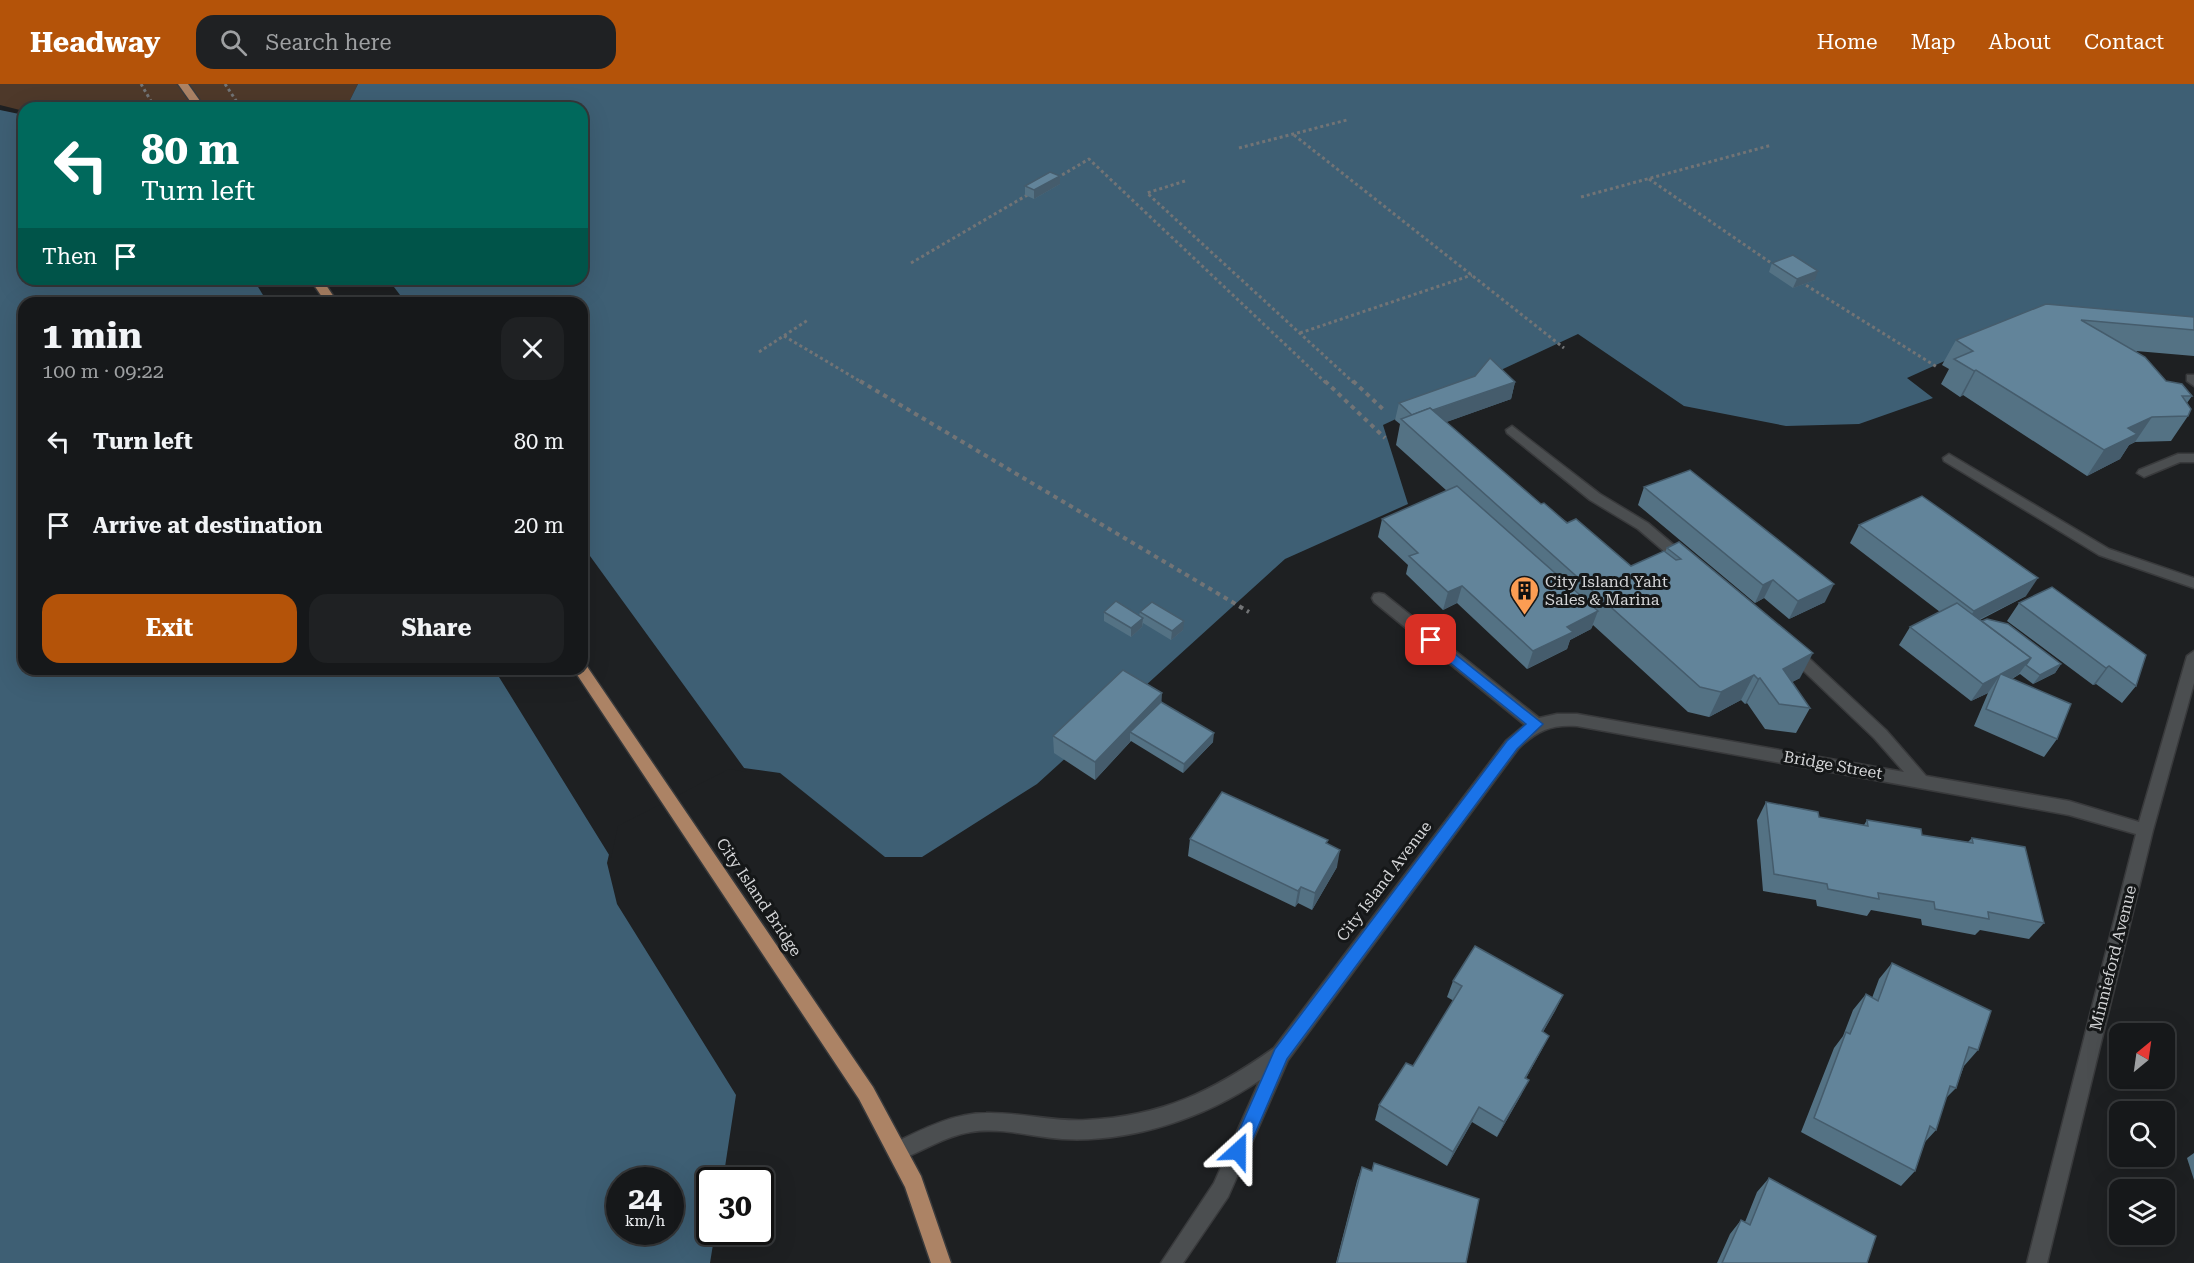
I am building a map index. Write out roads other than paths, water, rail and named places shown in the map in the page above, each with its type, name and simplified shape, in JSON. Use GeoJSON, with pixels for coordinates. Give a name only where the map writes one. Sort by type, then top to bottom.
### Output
{"type":"FeatureCollection","features":[{"type":"Feature","properties":{"kind":"main road"},"geometry":{"type":"LineString","coordinates":[[183,84],[196,102]]}},
{"type":"Feature","properties":{"kind":"main road","name":"City Island Bridge"},"geometry":{"type":"LineString","coordinates":[[585,675],[860,1083],[899,1150]]}},
{"type":"Feature","properties":{"kind":"main road"},"geometry":{"type":"LineString","coordinates":[[899,1150],[914,1183],[940,1263]]}},
{"type":"Feature","properties":{"kind":"street"},"geometry":{"type":"LineString","coordinates":[[1512,430],[1595,497],[1643,526],[1697,572]]}},
{"type":"Feature","properties":{"kind":"street"},"geometry":{"type":"LineString","coordinates":[[1949,458],[2104,552],[2194,583]]}},
{"type":"Feature","properties":{"kind":"street"},"geometry":{"type":"LineString","coordinates":[[2144,473],[2178,458],[2194,458]]}},
{"type":"Feature","properties":{"kind":"street"},"geometry":{"type":"LineString","coordinates":[[1379,598],[1529,729]]}},
{"type":"Feature","properties":{"kind":"street"},"geometry":{"type":"LineString","coordinates":[[1778,639],[1880,734],[1921,781]]}},
{"type":"Feature","properties":{"kind":"street","name":"Minnieford Avenue"},"geometry":{"type":"LineString","coordinates":[[2037,1263],[2145,830],[2194,656]]}},
{"type":"Feature","properties":{"kind":"street","name":"Bridge Street"},"geometry":{"type":"LineString","coordinates":[[1529,729],[1551,719],[1577,720],[2087,812],[2145,830]]}},
{"type":"Feature","properties":{"kind":"street","name":"City Island Avenue"},"geometry":{"type":"LineString","coordinates":[[1171,1263],[1221,1190],[1281,1054],[1529,729]]}},
{"type":"Feature","properties":{"kind":"street","name":"City Island Avenue"},"geometry":{"type":"LineString","coordinates":[[899,1150],[955,1126],[975,1123],[996,1122],[1066,1130],[1100,1128],[1178,1111],[1219,1095],[1281,1054]]}},
{"type":"Feature","properties":{"kind":"water"},"geometry":{"type":"Polygon","coordinates":[[[358,84],[2194,84],[2194,340],[2022,326],[1907,378],[1933,398],[1859,424],[1786,426],[1684,406],[1578,334],[1383,425],[1408,504],[1285,559],[1037,784],[922,857],[885,857],[780,773],[729,766],[616,824],[607,863],[617,904],[736,1095],[725,1167],[696,1167],[696,1245],[713,1245],[710,1263],[0,1263],[0,110],[18,114],[18,285],[588,285],[588,102],[349,102],[358,84]]]}},
{"type":"Feature","properties":{"kind":"place","name":"City Island Yaht Sales & Marina"},"geometry":{"type":"Point","coordinates":[1524,616]}}]}
